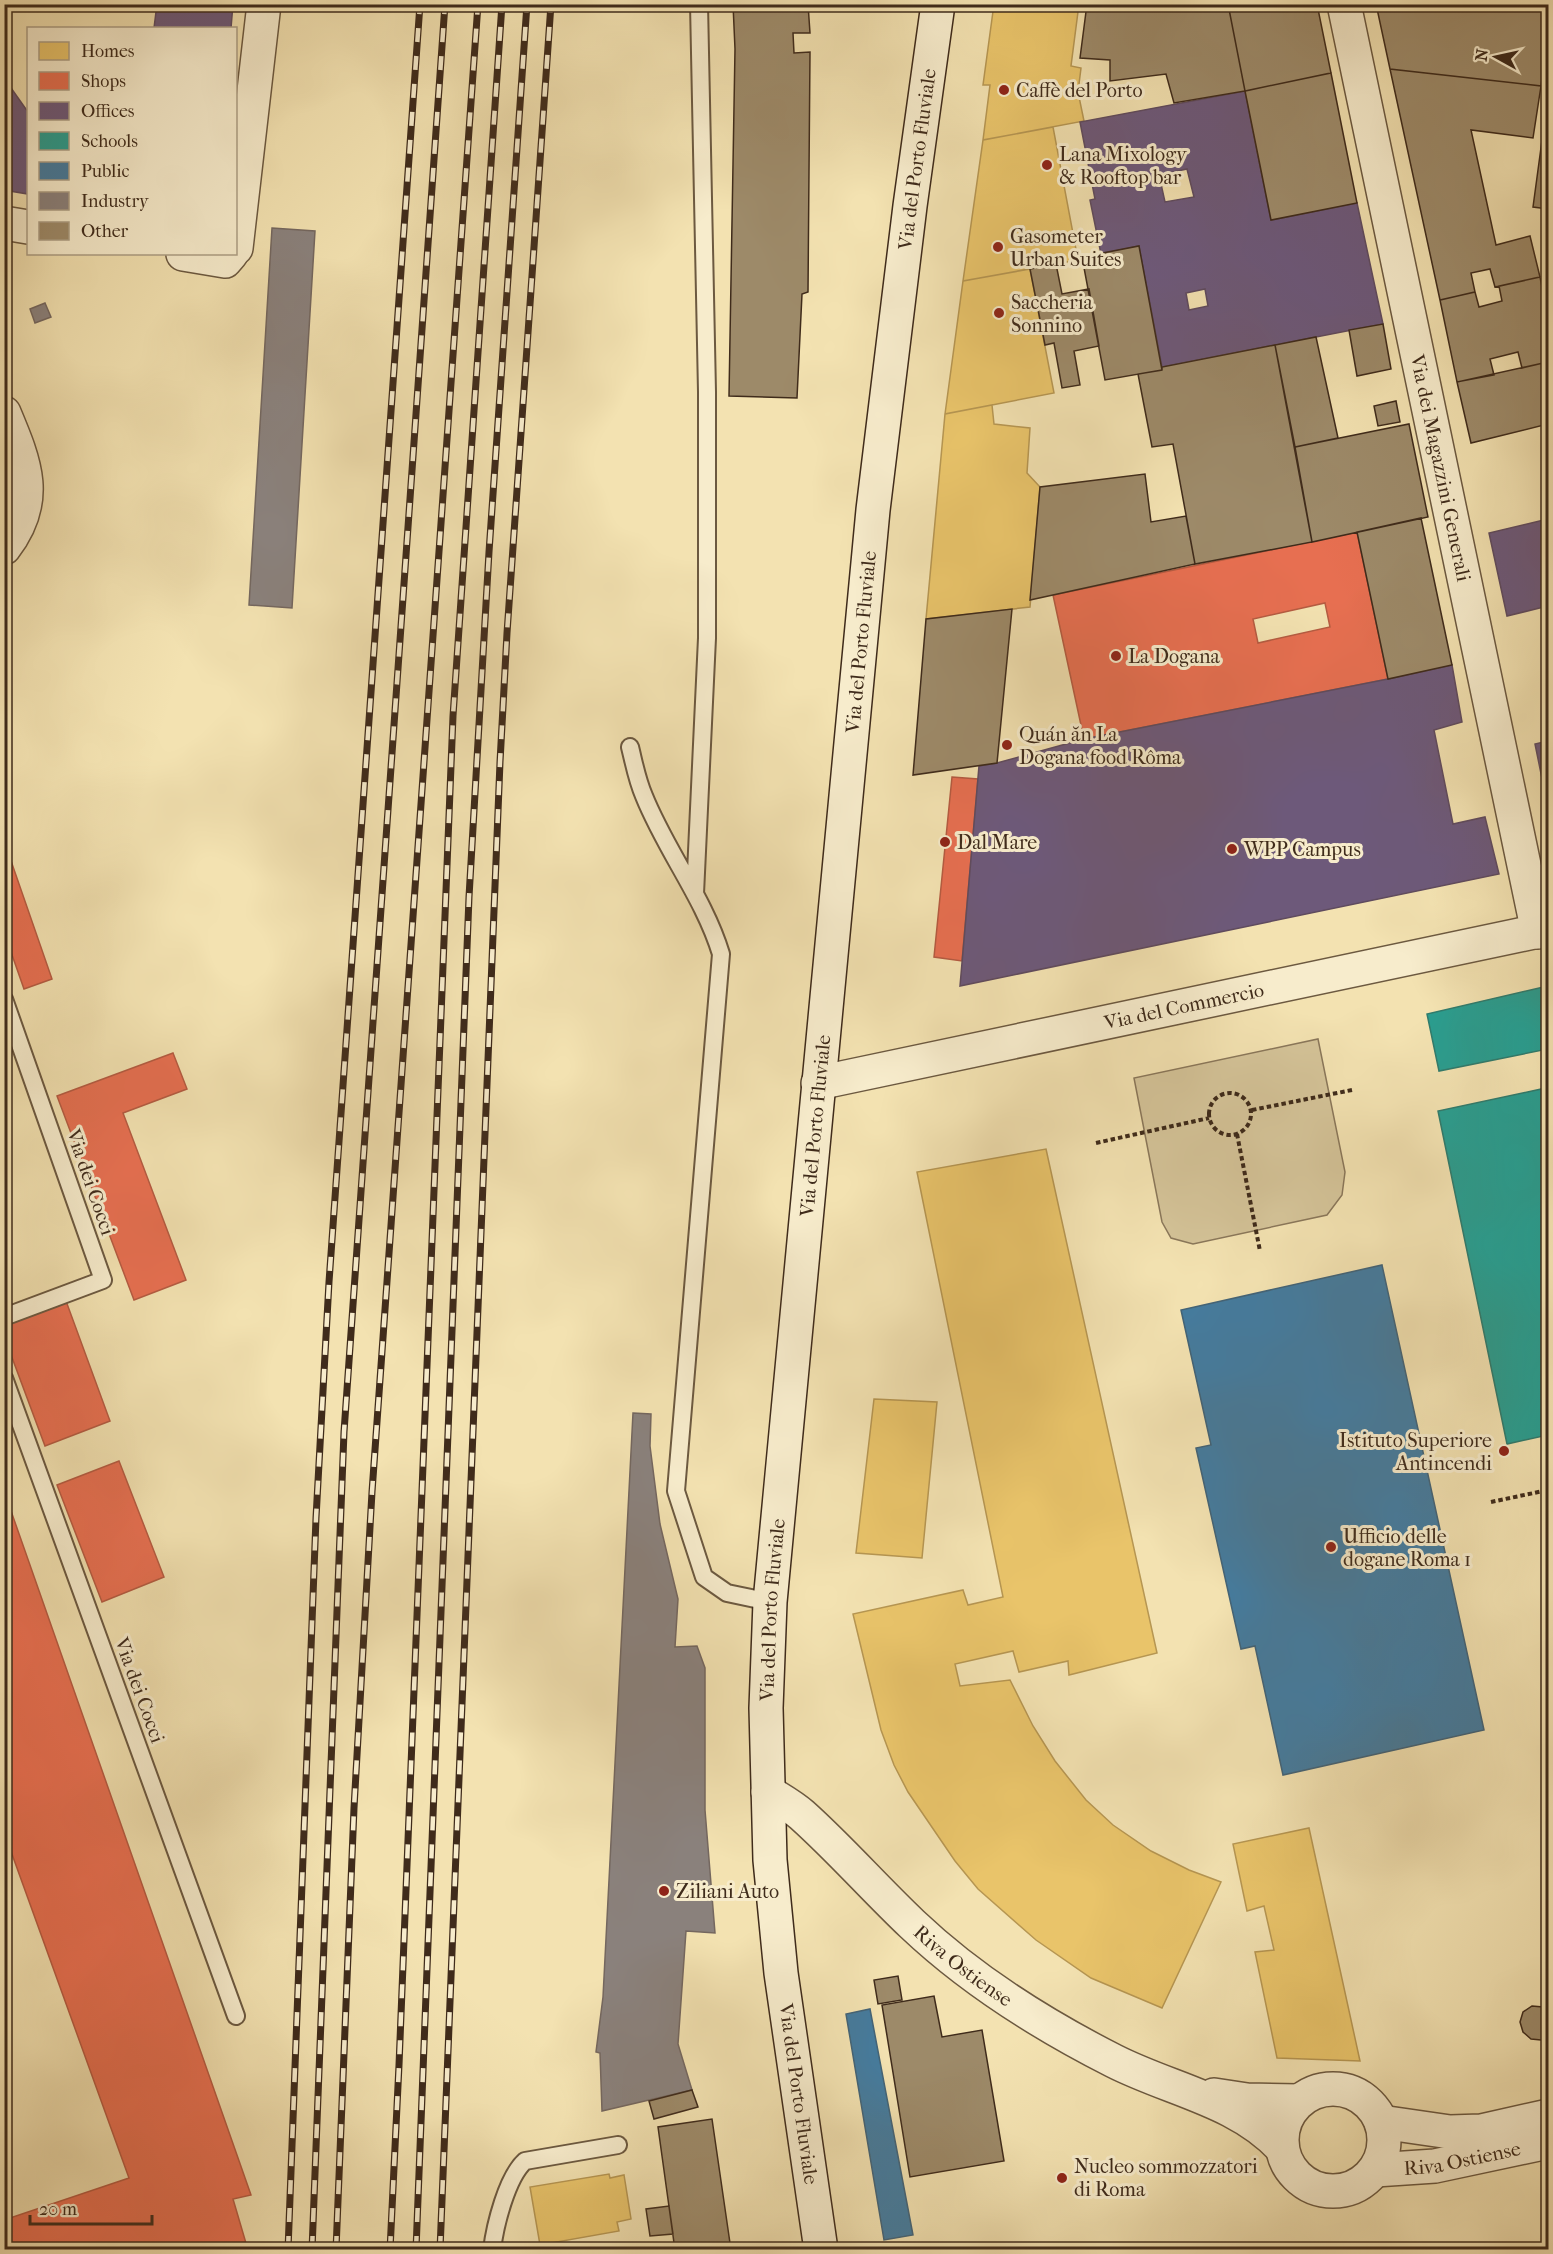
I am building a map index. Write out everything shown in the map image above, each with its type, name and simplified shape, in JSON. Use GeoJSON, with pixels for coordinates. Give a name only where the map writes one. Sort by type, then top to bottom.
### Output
{"type":"FeatureCollection","features":[{"type":"Feature","properties":{"kind":"street"},"geometry":{"type":"LineString","coordinates":[[237,239],[264,4]]}},
{"type":"Feature","properties":{"kind":"street","name":"Via del Porto Fluviale"},"geometry":{"type":"LineString","coordinates":[[821,2250],[776,1932],[770,1860],[766,1708],[770,1602],[873,510],[910,206],[938,4]]}},
{"type":"Feature","properties":{"kind":"street","name":"Via dei Magazzini Generali"},"geometry":{"type":"LineString","coordinates":[[1344,4],[1543,931]]}},
{"type":"Feature","properties":{"kind":"street"},"geometry":{"type":"LineString","coordinates":[[4,223],[27,227]]}},
{"type":"Feature","properties":{"kind":"street"},"geometry":{"type":"LineString","coordinates":[[189,255],[225,261],[230,255]]}},
{"type":"Feature","properties":{"kind":"street"},"geometry":{"type":"LineString","coordinates":[[4,413],[25,465],[27,492],[21,520],[4,548]]}},
{"type":"Feature","properties":{"kind":"street","name":"Via del Commercio"},"geometry":{"type":"LineString","coordinates":[[818,1083],[1543,931]]}},
{"type":"Feature","properties":{"kind":"street","name":"Riva Ostiense"},"geometry":{"type":"LineString","coordinates":[[768,1792],[801,1813],[912,1925],[974,1977],[1032,2016],[1114,2061],[1151,2078],[1192,2091],[1247,2100],[1299,2101],[1313,2092],[1329,2088],[1345,2090],[1361,2096],[1373,2107],[1381,2122],[1385,2138],[1383,2155],[1375,2170],[1363,2182],[1347,2190],[1330,2192],[1313,2188],[1293,2173],[1282,2148],[1266,2130],[1192,2091]]}},
{"type":"Feature","properties":{"kind":"street"},"geometry":{"type":"LineString","coordinates":[[1282,2148],[1282,2131],[1288,2114],[1299,2101]]}},
{"type":"Feature","properties":{"kind":"street","name":"Riva Ostiense"},"geometry":{"type":"LineString","coordinates":[[1381,2122],[1450,2132],[1481,2131],[1548,2116]]}},
{"type":"Feature","properties":{"kind":"street","name":"Riva Ostiense"},"geometry":{"type":"LineString","coordinates":[[1375,2170],[1435,2166],[1548,2142]]}},
{"type":"Feature","properties":{"kind":"lane"},"geometry":{"type":"LineString","coordinates":[[695,895],[708,638],[707,392],[699,4]]}},
{"type":"Feature","properties":{"kind":"lane"},"geometry":{"type":"LineString","coordinates":[[630,747],[643,795],[714,931],[721,954],[676,1491],[704,1577],[727,1593],[770,1602]]}},
{"type":"Feature","properties":{"kind":"lane","name":"Via dei Cocci"},"geometry":{"type":"LineString","coordinates":[[4,999],[103,1281],[4,1317]]}},
{"type":"Feature","properties":{"kind":"lane","name":"Via dei Cocci"},"geometry":{"type":"LineString","coordinates":[[4,1378],[236,2016]]}},
{"type":"Feature","properties":{"kind":"lane"},"geometry":{"type":"LineString","coordinates":[[492,2250],[494,2232],[516,2169],[525,2161],[618,2145]]}},
{"type":"Feature","properties":{"kind":"path"},"geometry":{"type":"LineString","coordinates":[[1252,1110],[1352,1090]]}},
{"type":"Feature","properties":{"kind":"path"},"geometry":{"type":"LineString","coordinates":[[1233,1093],[1245,1098],[1252,1110],[1250,1123],[1237,1134],[1228,1136],[1216,1130],[1209,1118],[1211,1105],[1220,1095],[1233,1093]]}},
{"type":"Feature","properties":{"kind":"path"},"geometry":{"type":"LineString","coordinates":[[1096,1143],[1209,1118]]}},
{"type":"Feature","properties":{"kind":"path"},"geometry":{"type":"LineString","coordinates":[[1237,1134],[1260,1251]]}},
{"type":"Feature","properties":{"kind":"path"},"geometry":{"type":"LineString","coordinates":[[1491,1502],[1548,1490]]}},
{"type":"Feature","properties":{"kind":"shaded area"},"geometry":{"type":"Polygon","coordinates":[[[1318,1039],[1345,1172],[1342,1195],[1327,1215],[1193,1244],[1171,1238],[1162,1222],[1134,1078],[1318,1039]]]}},
{"type":"Feature","properties":{"kind":"building: Homes"},"geometry":{"type":"Polygon","coordinates":[[[994,4],[1079,4],[1071,66],[1081,68],[1078,92],[1084,121],[983,140],[990,85],[983,85],[994,4]]]}},
{"type":"Feature","properties":{"kind":"building: Homes"},"geometry":{"type":"Polygon","coordinates":[[[1053,127],[1078,260],[963,281],[983,140],[1053,127]]]}},
{"type":"Feature","properties":{"kind":"building: Homes","name":"Saccheria Sonnino"},"geometry":{"type":"Polygon","coordinates":[[[1030,269],[1054,393],[945,414],[963,281],[1030,269]]]}},
{"type":"Feature","properties":{"kind":"building: Homes"},"geometry":{"type":"Polygon","coordinates":[[[992,405],[994,424],[1030,428],[1027,473],[1040,487],[1030,607],[926,619],[945,414],[992,405]]]}},
{"type":"Feature","properties":{"kind":"building: Homes"},"geometry":{"type":"Polygon","coordinates":[[[1046,1149],[1157,1653],[1069,1675],[1068,1661],[1019,1672],[1013,1651],[955,1664],[960,1686],[1010,1680],[1033,1726],[1055,1761],[1086,1800],[1113,1825],[1151,1851],[1189,1870],[1221,1882],[1162,2008],[1091,1978],[1036,1940],[978,1889],[955,1861],[908,1792],[894,1765],[881,1730],[853,1614],[963,1590],[968,1605],[1003,1597],[917,1172],[1046,1149]]]}},
{"type":"Feature","properties":{"kind":"building: Homes"},"geometry":{"type":"Polygon","coordinates":[[[874,1399],[937,1402],[922,1558],[856,1553],[874,1399]]]}},
{"type":"Feature","properties":{"kind":"building: Homes"},"geometry":{"type":"Polygon","coordinates":[[[1309,1828],[1360,2061],[1277,2058],[1255,1952],[1274,1950],[1264,1906],[1247,1911],[1233,1844],[1309,1828]]]}},
{"type":"Feature","properties":{"kind":"building: Homes"},"geometry":{"type":"Polygon","coordinates":[[[609,2174],[610,2178],[624,2175],[631,2219],[617,2222],[619,2231],[540,2245],[530,2187],[609,2174]]]}},
{"type":"Feature","properties":{"kind":"building: Shops"},"geometry":{"type":"Polygon","coordinates":[[[1357,532],[1388,679],[1084,739],[1053,595],[1357,532]],[[1325,603],[1253,619],[1258,643],[1330,627],[1325,603]]]}},
{"type":"Feature","properties":{"kind":"building: Shops"},"geometry":{"type":"Polygon","coordinates":[[[952,777],[978,779],[962,961],[934,957],[952,777]]]}},
{"type":"Feature","properties":{"kind":"building: Shops"},"geometry":{"type":"Polygon","coordinates":[[[10,858],[52,979],[24,989],[4,932],[4,860],[10,858]]]}},
{"type":"Feature","properties":{"kind":"building: Shops"},"geometry":{"type":"Polygon","coordinates":[[[173,1053],[187,1089],[123,1113],[186,1280],[134,1300],[57,1096],[173,1053]]]}},
{"type":"Feature","properties":{"kind":"building: Shops"},"geometry":{"type":"Polygon","coordinates":[[[66,1301],[110,1421],[45,1446],[4,1336],[4,1324],[66,1301]]]}},
{"type":"Feature","properties":{"kind":"building: Shops"},"geometry":{"type":"Polygon","coordinates":[[[119,1461],[164,1577],[102,1602],[57,1485],[119,1461]]]}},
{"type":"Feature","properties":{"kind":"building: Shops"},"geometry":{"type":"Polygon","coordinates":[[[4,1491],[251,2195],[233,2199],[248,2250],[4,2250],[4,2220],[129,2178],[4,1832],[4,1491]]]}},
{"type":"Feature","properties":{"kind":"building: Offices"},"geometry":{"type":"Polygon","coordinates":[[[157,4],[233,4],[231,27],[154,27],[157,4]]]}},
{"type":"Feature","properties":{"kind":"building: Offices"},"geometry":{"type":"Polygon","coordinates":[[[4,78],[27,111],[27,194],[4,190],[4,78]]]}},
{"type":"Feature","properties":{"kind":"building: Offices"},"geometry":{"type":"Polygon","coordinates":[[[1245,91],[1271,220],[1357,203],[1383,324],[1162,367],[1139,246],[1101,254],[1090,200],[1095,199],[1080,122],[1245,91]],[[1187,169],[1159,175],[1165,202],[1194,197],[1187,169]],[[1205,289],[1186,293],[1189,310],[1208,306],[1205,289]]]}},
{"type":"Feature","properties":{"kind":"building: Offices"},"geometry":{"type":"Polygon","coordinates":[[[1548,519],[1548,606],[1507,616],[1489,533],[1548,519]]]}},
{"type":"Feature","properties":{"kind":"building: Offices","name":"WPP Campus"},"geometry":{"type":"Polygon","coordinates":[[[1452,665],[1462,722],[1434,730],[1453,824],[1485,817],[1499,874],[960,986],[979,766],[1084,739],[1452,665]]]}},
{"type":"Feature","properties":{"kind":"building: Offices"},"geometry":{"type":"Polygon","coordinates":[[[1548,741],[1548,808],[1535,744],[1548,741]]]}},
{"type":"Feature","properties":{"kind":"building: Schools"},"geometry":{"type":"Polygon","coordinates":[[[1548,986],[1548,1049],[1439,1071],[1427,1014],[1548,986]]]}},
{"type":"Feature","properties":{"kind":"building: Schools"},"geometry":{"type":"Polygon","coordinates":[[[1546,1088],[1548,1102],[1548,1435],[1507,1444],[1438,1111],[1546,1088]]]}},
{"type":"Feature","properties":{"kind":"building: Public","name":"Ufficio delle dogane Roma 1"},"geometry":{"type":"Polygon","coordinates":[[[1382,1265],[1484,1730],[1283,1775],[1255,1646],[1241,1649],[1196,1448],[1211,1445],[1181,1310],[1382,1265]]]}},
{"type":"Feature","properties":{"kind":"building: Public"},"geometry":{"type":"Polygon","coordinates":[[[870,2009],[913,2235],[884,2240],[846,2014],[870,2009]]]}},
{"type":"Feature","properties":{"kind":"building: Industry"},"geometry":{"type":"Polygon","coordinates":[[[272,228],[315,231],[292,608],[249,605],[272,228]]]}},
{"type":"Feature","properties":{"kind":"building: Industry"},"geometry":{"type":"Polygon","coordinates":[[[45,303],[51,317],[35,323],[30,309],[45,303]]]}},
{"type":"Feature","properties":{"kind":"building: Industry"},"geometry":{"type":"Polygon","coordinates":[[[633,1413],[651,1414],[650,1446],[660,1524],[678,1599],[675,1647],[697,1646],[705,1668],[705,1810],[715,1933],[686,1931],[678,2044],[692,2090],[602,2111],[600,2053],[596,2052],[603,1997],[633,1413]]]}},
{"type":"Feature","properties":{"kind":"building: Other"},"geometry":{"type":"Polygon","coordinates":[[[733,4],[808,4],[810,33],[793,33],[794,53],[810,52],[808,292],[802,294],[797,398],[729,396],[735,49],[733,4]]]}},
{"type":"Feature","properties":{"kind":"building: Other"},"geometry":{"type":"Polygon","coordinates":[[[1087,4],[1228,4],[1245,91],[1174,103],[1166,74],[1110,81],[1110,60],[1080,58],[1087,4]]]}},
{"type":"Feature","properties":{"kind":"building: Other"},"geometry":{"type":"Polygon","coordinates":[[[1228,4],[1317,4],[1331,73],[1245,91],[1228,4]]]}},
{"type":"Feature","properties":{"kind":"building: Other"},"geometry":{"type":"Polygon","coordinates":[[[1376,4],[1548,4],[1548,35],[1541,86],[1390,69],[1376,4]]]}},
{"type":"Feature","properties":{"kind":"building: Other"},"geometry":{"type":"Polygon","coordinates":[[[1548,35],[1548,87],[1541,86],[1548,35]]]}},
{"type":"Feature","properties":{"kind":"building: Other"},"geometry":{"type":"Polygon","coordinates":[[[1390,69],[1541,86],[1533,138],[1471,130],[1496,245],[1530,236],[1540,277],[1495,287],[1490,269],[1471,273],[1475,292],[1440,300],[1390,69]]]}},
{"type":"Feature","properties":{"kind":"building: Other"},"geometry":{"type":"Polygon","coordinates":[[[1331,73],[1357,203],[1271,220],[1245,91],[1331,73]]]}},
{"type":"Feature","properties":{"kind":"building: Other"},"geometry":{"type":"Polygon","coordinates":[[[1545,118],[1548,118],[1548,209],[1533,207],[1545,118]]]}},
{"type":"Feature","properties":{"kind":"building: Other"},"geometry":{"type":"Polygon","coordinates":[[[1139,246],[1162,370],[1105,380],[1082,257],[1139,246]]]}},
{"type":"Feature","properties":{"kind":"building: Other"},"geometry":{"type":"Polygon","coordinates":[[[1056,264],[1062,294],[1089,289],[1099,346],[1074,351],[1080,385],[1062,388],[1054,343],[1045,345],[1030,269],[1056,264]]]}},
{"type":"Feature","properties":{"kind":"building: Other"},"geometry":{"type":"Polygon","coordinates":[[[1540,277],[1548,317],[1548,362],[1522,368],[1518,352],[1490,359],[1494,375],[1457,382],[1440,300],[1475,292],[1479,307],[1502,301],[1499,286],[1540,277]]]}},
{"type":"Feature","properties":{"kind":"building: Other"},"geometry":{"type":"Polygon","coordinates":[[[1383,324],[1391,369],[1357,376],[1349,330],[1383,324]]]}},
{"type":"Feature","properties":{"kind":"building: Other"},"geometry":{"type":"Polygon","coordinates":[[[1316,337],[1338,438],[1295,447],[1275,345],[1316,337]]]}},
{"type":"Feature","properties":{"kind":"building: Other"},"geometry":{"type":"Polygon","coordinates":[[[1275,345],[1312,542],[1195,564],[1173,444],[1152,447],[1138,374],[1162,370],[1162,367],[1275,345]]]}},
{"type":"Feature","properties":{"kind":"building: Other"},"geometry":{"type":"Polygon","coordinates":[[[1548,362],[1548,424],[1471,443],[1457,382],[1548,362]]]}},
{"type":"Feature","properties":{"kind":"building: Other"},"geometry":{"type":"Polygon","coordinates":[[[1396,401],[1400,422],[1378,426],[1374,406],[1396,401]]]}},
{"type":"Feature","properties":{"kind":"building: Other"},"geometry":{"type":"Polygon","coordinates":[[[1409,424],[1428,517],[1312,542],[1295,447],[1409,424]]]}},
{"type":"Feature","properties":{"kind":"building: Other"},"geometry":{"type":"Polygon","coordinates":[[[1145,474],[1151,522],[1186,516],[1195,564],[1030,600],[1040,487],[1145,474]]]}},
{"type":"Feature","properties":{"kind":"building: Other"},"geometry":{"type":"Polygon","coordinates":[[[1421,518],[1452,665],[1388,679],[1357,532],[1421,518]]]}},
{"type":"Feature","properties":{"kind":"building: Other"},"geometry":{"type":"Polygon","coordinates":[[[1012,609],[997,763],[913,775],[926,619],[1012,609]]]}},
{"type":"Feature","properties":{"kind":"building: Other"},"geometry":{"type":"Polygon","coordinates":[[[898,1976],[902,2000],[878,2004],[874,1980],[898,1976]]]}},
{"type":"Feature","properties":{"kind":"building: Other"},"geometry":{"type":"Polygon","coordinates":[[[934,1996],[942,2037],[982,2030],[1004,2161],[910,2177],[882,2005],[934,1996]]]}},
{"type":"Feature","properties":{"kind":"building: Other"},"geometry":{"type":"Polygon","coordinates":[[[1532,2006],[1543,2007],[1548,2011],[1548,2035],[1541,2040],[1531,2039],[1523,2032],[1520,2022],[1523,2012],[1532,2006]]]}},
{"type":"Feature","properties":{"kind":"building: Other"},"geometry":{"type":"Polygon","coordinates":[[[692,2090],[698,2107],[654,2119],[649,2101],[692,2090]]]}},
{"type":"Feature","properties":{"kind":"building: Other"},"geometry":{"type":"Polygon","coordinates":[[[712,2119],[731,2250],[675,2250],[658,2127],[712,2119]]]}},
{"type":"Feature","properties":{"kind":"building: Other"},"geometry":{"type":"Polygon","coordinates":[[[669,2206],[673,2234],[650,2236],[646,2209],[669,2206]]]}},
{"type":"Feature","properties":{"kind":"railway"},"geometry":{"type":"LineString","coordinates":[[288,2250],[316,1518],[329,1282],[420,4]]}},
{"type":"Feature","properties":{"kind":"railway"},"geometry":{"type":"LineString","coordinates":[[312,2250],[344,1432],[445,4]]}},
{"type":"Feature","properties":{"kind":"railway"},"geometry":{"type":"LineString","coordinates":[[336,2250],[354,1808],[372,1492],[478,4]]}},
{"type":"Feature","properties":{"kind":"railway"},"geometry":{"type":"LineString","coordinates":[[390,2250],[453,716],[502,4]]}},
{"type":"Feature","properties":{"kind":"railway"},"geometry":{"type":"LineString","coordinates":[[416,2250],[469,897],[489,552],[527,4]]}},
{"type":"Feature","properties":{"kind":"railway"},"geometry":{"type":"LineString","coordinates":[[440,2250],[500,762],[551,4]]}},
{"type":"Feature","properties":{"kind":"place","name":"Caffè del Porto"},"geometry":{"type":"Point","coordinates":[1004,90]}},
{"type":"Feature","properties":{"kind":"place","name":"Lana Mixology & Rooftop bar"},"geometry":{"type":"Point","coordinates":[1047,165]}},
{"type":"Feature","properties":{"kind":"place","name":"Gasometer Urban Suites"},"geometry":{"type":"Point","coordinates":[998,247]}},
{"type":"Feature","properties":{"kind":"place","name":"Saccheria Sonnino"},"geometry":{"type":"Point","coordinates":[999,313]}},
{"type":"Feature","properties":{"kind":"place","name":"La Dogana"},"geometry":{"type":"Point","coordinates":[1116,656]}},
{"type":"Feature","properties":{"kind":"place","name":"Quán ăn La Dogana food Rôma"},"geometry":{"type":"Point","coordinates":[1007,745]}},
{"type":"Feature","properties":{"kind":"place","name":"Dal Mare"},"geometry":{"type":"Point","coordinates":[945,842]}},
{"type":"Feature","properties":{"kind":"place","name":"WPP Campus"},"geometry":{"type":"Point","coordinates":[1232,849]}},
{"type":"Feature","properties":{"kind":"place","name":"Istituto Superiore Antincendi"},"geometry":{"type":"Point","coordinates":[1504,1451]}},
{"type":"Feature","properties":{"kind":"place","name":"Ufficio delle dogane Roma 1"},"geometry":{"type":"Point","coordinates":[1331,1547]}},
{"type":"Feature","properties":{"kind":"place","name":"Ziliani Auto"},"geometry":{"type":"Point","coordinates":[664,1891]}},
{"type":"Feature","properties":{"kind":"place","name":"Nucleo sommozzatori di Roma"},"geometry":{"type":"Point","coordinates":[1062,2178]}}]}
